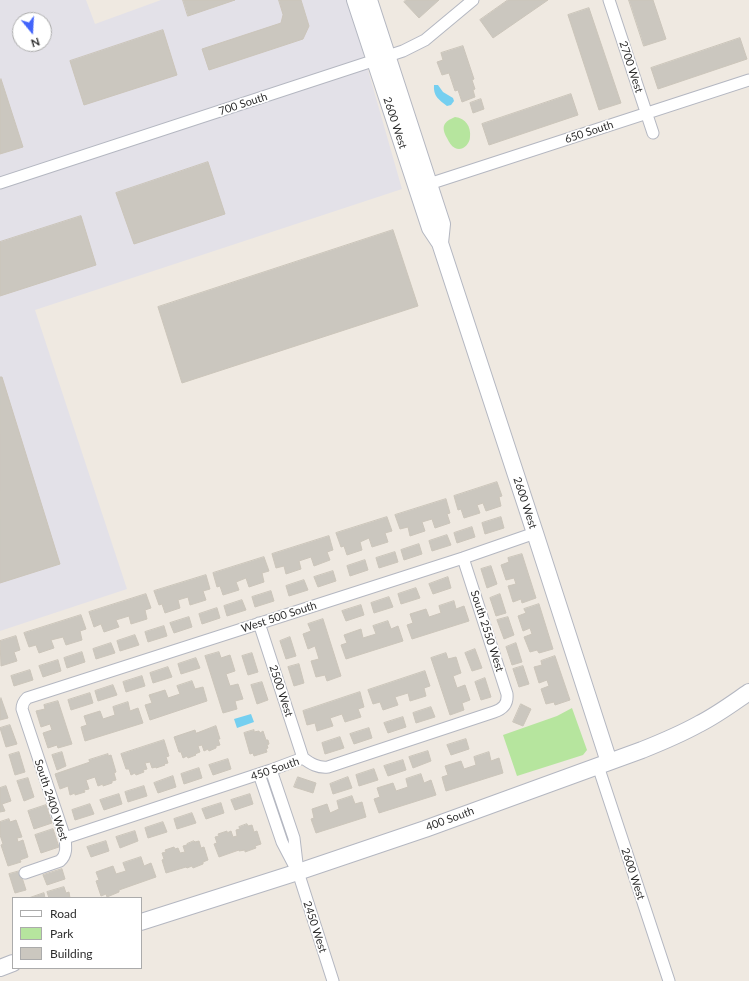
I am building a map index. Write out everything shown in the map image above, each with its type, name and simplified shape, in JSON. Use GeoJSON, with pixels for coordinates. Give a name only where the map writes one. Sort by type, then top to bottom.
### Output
{"type":"FeatureCollection","features":[{"type":"Feature","properties":{"kind":"street","name":"2600 West"},"geometry":{"type":"LineString","coordinates":[[355,0],[381,58],[429,184],[442,224],[440,243]]}},
{"type":"Feature","properties":{"kind":"street","name":"2600 West"},"geometry":{"type":"LineString","coordinates":[[369,0],[381,58],[430,228],[440,243],[535,533],[669,981]]}},
{"type":"Feature","properties":{"kind":"street","name":"700 South"},"geometry":{"type":"LineString","coordinates":[[0,183],[409,49],[425,40],[473,0]]}},
{"type":"Feature","properties":{"kind":"street","name":"2700 West"},"geometry":{"type":"LineString","coordinates":[[609,0],[653,133]]}},
{"type":"Feature","properties":{"kind":"street","name":"650 South"},"geometry":{"type":"LineString","coordinates":[[429,184],[749,80]]}},
{"type":"Feature","properties":{"kind":"street","name":"West 500 South"},"geometry":{"type":"LineString","coordinates":[[24,702],[31,696],[463,558],[535,533]]}},
{"type":"Feature","properties":{"kind":"street","name":"South 2550 West"},"geometry":{"type":"LineString","coordinates":[[463,558],[507,694],[505,704]]}},
{"type":"Feature","properties":{"kind":"street","name":"2500 West"},"geometry":{"type":"LineString","coordinates":[[259,623],[303,758]]}},
{"type":"Feature","properties":{"kind":"street","name":"400 South"},"geometry":{"type":"LineString","coordinates":[[142,922],[298,872],[425,828],[668,740],[699,725],[749,692]]}},
{"type":"Feature","properties":{"kind":"street","name":"South 2400 West"},"geometry":{"type":"LineString","coordinates":[[24,702],[22,709],[65,838],[66,850],[62,860],[25,873]]}},
{"type":"Feature","properties":{"kind":"street","name":"450 South"},"geometry":{"type":"LineString","coordinates":[[65,838],[303,758],[316,766],[328,767],[500,710],[505,704]]}},
{"type":"Feature","properties":{"kind":"street"},"geometry":{"type":"LineString","coordinates":[[271,770],[294,838],[298,872]]}},
{"type":"Feature","properties":{"kind":"street"},"geometry":{"type":"LineString","coordinates":[[259,774],[282,842],[298,872]]}},
{"type":"Feature","properties":{"kind":"street","name":"2450 West"},"geometry":{"type":"LineString","coordinates":[[298,872],[333,981]]}},
{"type":"Feature","properties":{"kind":"street"},"geometry":{"type":"LineString","coordinates":[[0,968],[12,963]]}},
{"type":"Feature","properties":{"kind":"shaded area"},"geometry":{"type":"Polygon","coordinates":[[[0,0],[86,0],[95,24],[161,0],[348,0],[402,189],[35,310],[127,589],[0,631],[0,0]]]}},
{"type":"Feature","properties":{"kind":"green space"},"geometry":{"type":"Polygon","coordinates":[[[455,117],[465,121],[470,130],[469,142],[465,147],[460,149],[451,145],[444,131],[444,125],[455,117]]]}},
{"type":"Feature","properties":{"kind":"green space"},"geometry":{"type":"Polygon","coordinates":[[[572,708],[587,750],[583,755],[517,776],[503,735],[557,716],[572,708]]]}},
{"type":"Feature","properties":{"kind":"water"},"geometry":{"type":"Polygon","coordinates":[[[434,85],[438,85],[443,92],[453,98],[454,101],[451,105],[447,106],[441,102],[434,92],[434,85]]]}},
{"type":"Feature","properties":{"kind":"water"},"geometry":{"type":"Polygon","coordinates":[[[251,714],[254,722],[237,728],[234,719],[251,714]]]}},
{"type":"Feature","properties":{"kind":"building"},"geometry":{"type":"Polygon","coordinates":[[[183,0],[235,0],[188,16],[183,0]]]}},
{"type":"Feature","properties":{"kind":"building"},"geometry":{"type":"Polygon","coordinates":[[[279,0],[301,0],[309,26],[303,39],[209,70],[202,49],[281,23],[283,15],[279,0]]]}},
{"type":"Feature","properties":{"kind":"building"},"geometry":{"type":"Polygon","coordinates":[[[406,0],[439,0],[419,18],[404,2],[406,0]]]}},
{"type":"Feature","properties":{"kind":"building"},"geometry":{"type":"Polygon","coordinates":[[[508,0],[548,0],[493,38],[480,20],[508,0]]]}},
{"type":"Feature","properties":{"kind":"building"},"geometry":{"type":"Polygon","coordinates":[[[629,0],[653,0],[666,39],[644,46],[629,0]]]}},
{"type":"Feature","properties":{"kind":"building"},"geometry":{"type":"Polygon","coordinates":[[[589,8],[621,103],[599,110],[568,15],[589,8]]]}},
{"type":"Feature","properties":{"kind":"building"},"geometry":{"type":"Polygon","coordinates":[[[163,30],[177,75],[84,105],[70,61],[163,30]]]}},
{"type":"Feature","properties":{"kind":"building"},"geometry":{"type":"Polygon","coordinates":[[[740,38],[747,59],[658,89],[651,68],[740,38]]]}},
{"type":"Feature","properties":{"kind":"building"},"geometry":{"type":"Polygon","coordinates":[[[463,46],[474,79],[472,80],[475,89],[473,90],[475,97],[462,102],[458,90],[455,91],[449,73],[442,75],[437,62],[443,60],[441,53],[463,46]]]}},
{"type":"Feature","properties":{"kind":"building"},"geometry":{"type":"Polygon","coordinates":[[[1,79],[23,147],[0,154],[0,80],[1,79]]]}},
{"type":"Feature","properties":{"kind":"building"},"geometry":{"type":"Polygon","coordinates":[[[571,94],[578,115],[489,145],[482,124],[571,94]]]}},
{"type":"Feature","properties":{"kind":"building"},"geometry":{"type":"Polygon","coordinates":[[[481,99],[484,109],[473,113],[470,103],[481,99]]]}},
{"type":"Feature","properties":{"kind":"building"},"geometry":{"type":"Polygon","coordinates":[[[208,162],[225,214],[134,244],[116,193],[208,162]]]}},
{"type":"Feature","properties":{"kind":"building"},"geometry":{"type":"Polygon","coordinates":[[[81,216],[96,265],[0,296],[0,242],[81,216]]]}},
{"type":"Feature","properties":{"kind":"building"},"geometry":{"type":"Polygon","coordinates":[[[393,230],[418,306],[182,383],[158,307],[393,230]]]}},
{"type":"Feature","properties":{"kind":"building"},"geometry":{"type":"Polygon","coordinates":[[[0,377],[2,377],[60,564],[0,583],[0,377]]]}},
{"type":"Feature","properties":{"kind":"building"},"geometry":{"type":"Polygon","coordinates":[[[497,482],[502,496],[499,497],[501,506],[486,511],[483,503],[477,505],[480,513],[464,518],[461,509],[458,510],[454,496],[497,482]]]}},
{"type":"Feature","properties":{"kind":"building"},"geometry":{"type":"Polygon","coordinates":[[[446,499],[450,513],[447,514],[450,523],[435,528],[432,519],[422,522],[425,531],[410,536],[408,527],[400,529],[395,515],[446,499]]]}},
{"type":"Feature","properties":{"kind":"building"},"geometry":{"type":"Polygon","coordinates":[[[387,517],[392,531],[385,533],[388,542],[372,547],[369,538],[360,542],[362,550],[347,555],[344,546],[341,547],[336,533],[387,517]]]}},
{"type":"Feature","properties":{"kind":"building"},"geometry":{"type":"Polygon","coordinates":[[[501,517],[504,528],[485,534],[482,523],[501,517]]]}},
{"type":"Feature","properties":{"kind":"building"},"geometry":{"type":"Polygon","coordinates":[[[472,527],[475,537],[457,543],[454,533],[472,527]]]}},
{"type":"Feature","properties":{"kind":"building"},"geometry":{"type":"Polygon","coordinates":[[[447,535],[451,545],[432,551],[429,541],[447,535]]]}},
{"type":"Feature","properties":{"kind":"building"},"geometry":{"type":"Polygon","coordinates":[[[329,536],[333,550],[327,552],[330,560],[314,566],[311,557],[299,561],[301,569],[286,574],[284,566],[276,568],[272,554],[329,536]]]}},
{"type":"Feature","properties":{"kind":"building"},"geometry":{"type":"Polygon","coordinates":[[[419,544],[422,554],[404,560],[401,550],[419,544]]]}},
{"type":"Feature","properties":{"kind":"building"},"geometry":{"type":"Polygon","coordinates":[[[395,552],[398,562],[379,568],[376,558],[395,552]]]}},
{"type":"Feature","properties":{"kind":"building"},"geometry":{"type":"Polygon","coordinates":[[[522,554],[536,598],[522,603],[521,599],[513,602],[508,586],[516,584],[514,578],[506,580],[501,565],[509,562],[508,558],[522,554]]]}},
{"type":"Feature","properties":{"kind":"building"},"geometry":{"type":"Polygon","coordinates":[[[264,557],[269,571],[262,573],[264,582],[249,587],[246,578],[236,582],[239,590],[223,595],[220,586],[217,587],[213,573],[264,557]]]}},
{"type":"Feature","properties":{"kind":"building"},"geometry":{"type":"Polygon","coordinates":[[[365,560],[368,570],[350,576],[347,566],[365,560]]]}},
{"type":"Feature","properties":{"kind":"building"},"geometry":{"type":"Polygon","coordinates":[[[491,566],[497,584],[487,588],[481,569],[491,566]]]}},
{"type":"Feature","properties":{"kind":"building"},"geometry":{"type":"Polygon","coordinates":[[[333,571],[336,581],[318,587],[314,577],[333,571]]]}},
{"type":"Feature","properties":{"kind":"building"},"geometry":{"type":"Polygon","coordinates":[[[206,575],[210,589],[203,591],[206,600],[190,605],[188,597],[178,600],[180,608],[165,613],[162,604],[159,605],[154,591],[206,575]]]}},
{"type":"Feature","properties":{"kind":"building"},"geometry":{"type":"Polygon","coordinates":[[[448,577],[451,588],[433,594],[429,584],[448,577]]]}},
{"type":"Feature","properties":{"kind":"building"},"geometry":{"type":"Polygon","coordinates":[[[304,580],[308,590],[289,596],[286,586],[304,580]]]}},
{"type":"Feature","properties":{"kind":"building"},"geometry":{"type":"Polygon","coordinates":[[[416,588],[420,598],[401,604],[398,594],[416,588]]]}},
{"type":"Feature","properties":{"kind":"building"},"geometry":{"type":"Polygon","coordinates":[[[271,591],[274,601],[255,607],[252,597],[271,591]]]}},
{"type":"Feature","properties":{"kind":"building"},"geometry":{"type":"Polygon","coordinates":[[[146,594],[151,608],[145,610],[147,619],[131,624],[129,616],[116,620],[119,627],[104,632],[101,624],[94,627],[89,612],[146,594]]]}},
{"type":"Feature","properties":{"kind":"building"},"geometry":{"type":"Polygon","coordinates":[[[500,594],[506,613],[496,616],[490,598],[500,594]]]}},
{"type":"Feature","properties":{"kind":"building"},"geometry":{"type":"Polygon","coordinates":[[[389,597],[393,607],[374,613],[371,603],[389,597]]]}},
{"type":"Feature","properties":{"kind":"building"},"geometry":{"type":"Polygon","coordinates":[[[242,600],[246,610],[227,616],[224,606],[242,600]]]}},
{"type":"Feature","properties":{"kind":"building"},"geometry":{"type":"Polygon","coordinates":[[[454,601],[456,609],[464,606],[469,621],[412,639],[407,625],[413,623],[410,614],[426,609],[429,617],[441,613],[439,606],[454,601]]]}},
{"type":"Feature","properties":{"kind":"building"},"geometry":{"type":"Polygon","coordinates":[[[539,604],[553,649],[539,653],[537,650],[530,652],[524,637],[532,634],[530,628],[523,631],[518,616],[526,613],[524,609],[539,604]]]}},
{"type":"Feature","properties":{"kind":"building"},"geometry":{"type":"Polygon","coordinates":[[[361,605],[364,615],[346,621],[342,611],[361,605]]]}},
{"type":"Feature","properties":{"kind":"building"},"geometry":{"type":"Polygon","coordinates":[[[217,608],[220,618],[202,624],[199,614],[217,608]]]}},
{"type":"Feature","properties":{"kind":"building"},"geometry":{"type":"Polygon","coordinates":[[[81,615],[86,629],[80,631],[82,640],[66,645],[63,637],[51,640],[54,648],[39,653],[36,645],[29,647],[24,633],[81,615]]]}},
{"type":"Feature","properties":{"kind":"building"},"geometry":{"type":"Polygon","coordinates":[[[189,617],[192,627],[174,633],[170,623],[189,617]]]}},
{"type":"Feature","properties":{"kind":"building"},"geometry":{"type":"Polygon","coordinates":[[[508,617],[514,635],[504,639],[497,620],[508,617]]]}},
{"type":"Feature","properties":{"kind":"building"},"geometry":{"type":"Polygon","coordinates":[[[323,619],[341,676],[327,681],[325,675],[316,677],[311,661],[319,659],[315,646],[308,649],[303,634],[311,631],[308,624],[323,619]]]}},
{"type":"Feature","properties":{"kind":"building"},"geometry":{"type":"Polygon","coordinates":[[[388,621],[391,629],[398,626],[403,641],[346,659],[341,645],[347,643],[344,635],[361,629],[363,638],[376,634],[373,626],[388,621]]]}},
{"type":"Feature","properties":{"kind":"building"},"geometry":{"type":"Polygon","coordinates":[[[164,626],[167,636],[148,642],[145,632],[164,626]]]}},
{"type":"Feature","properties":{"kind":"building"},"geometry":{"type":"Polygon","coordinates":[[[135,635],[139,645],[120,651],[117,641],[135,635]]]}},
{"type":"Feature","properties":{"kind":"building"},"geometry":{"type":"Polygon","coordinates":[[[16,636],[20,650],[14,652],[17,661],[1,666],[0,641],[16,636]]]}},
{"type":"Feature","properties":{"kind":"building"},"geometry":{"type":"Polygon","coordinates":[[[290,637],[296,656],[286,659],[280,641],[290,637]]]}},
{"type":"Feature","properties":{"kind":"building"},"geometry":{"type":"Polygon","coordinates":[[[111,643],[115,653],[96,659],[93,649],[111,643]]]}},
{"type":"Feature","properties":{"kind":"building"},"geometry":{"type":"Polygon","coordinates":[[[516,643],[522,662],[512,665],[506,647],[516,643]]]}},
{"type":"Feature","properties":{"kind":"building"},"geometry":{"type":"Polygon","coordinates":[[[475,649],[482,668],[472,671],[465,653],[475,649]]]}},
{"type":"Feature","properties":{"kind":"building"},"geometry":{"type":"Polygon","coordinates":[[[82,652],[85,662],[67,668],[64,658],[82,652]]]}},
{"type":"Feature","properties":{"kind":"building"},"geometry":{"type":"Polygon","coordinates":[[[219,652],[221,658],[230,655],[235,671],[226,674],[230,686],[238,684],[243,699],[235,701],[237,709],[223,713],[205,656],[219,652]]]}},
{"type":"Feature","properties":{"kind":"building"},"geometry":{"type":"Polygon","coordinates":[[[252,653],[258,672],[248,675],[242,656],[252,653]]]}},
{"type":"Feature","properties":{"kind":"building"},"geometry":{"type":"Polygon","coordinates":[[[446,653],[448,659],[456,657],[461,673],[453,676],[457,688],[465,685],[470,700],[462,703],[464,710],[450,715],[431,658],[446,653]]]}},
{"type":"Feature","properties":{"kind":"building"},"geometry":{"type":"Polygon","coordinates":[[[555,656],[570,700],[555,705],[554,702],[546,704],[541,689],[549,686],[547,680],[539,683],[534,667],[542,665],[541,661],[555,656]]]}},
{"type":"Feature","properties":{"kind":"building"},"geometry":{"type":"Polygon","coordinates":[[[196,658],[200,668],[181,674],[178,664],[196,658]]]}},
{"type":"Feature","properties":{"kind":"building"},"geometry":{"type":"Polygon","coordinates":[[[58,660],[61,671],[43,677],[39,666],[58,660]]]}},
{"type":"Feature","properties":{"kind":"building"},"geometry":{"type":"Polygon","coordinates":[[[299,664],[304,683],[294,686],[288,667],[299,664]]]}},
{"type":"Feature","properties":{"kind":"building"},"geometry":{"type":"Polygon","coordinates":[[[523,666],[529,684],[519,687],[513,669],[523,666]]]}},
{"type":"Feature","properties":{"kind":"building"},"geometry":{"type":"Polygon","coordinates":[[[168,667],[172,677],[153,683],[150,673],[168,667]]]}},
{"type":"Feature","properties":{"kind":"building"},"geometry":{"type":"Polygon","coordinates":[[[30,670],[33,680],[14,686],[11,676],[30,670]]]}},
{"type":"Feature","properties":{"kind":"building"},"geometry":{"type":"Polygon","coordinates":[[[425,671],[430,686],[424,688],[426,696],[410,701],[408,693],[395,697],[398,705],[383,710],[380,702],[373,704],[368,690],[425,671]]]}},
{"type":"Feature","properties":{"kind":"building"},"geometry":{"type":"Polygon","coordinates":[[[142,676],[145,686],[126,692],[123,682],[142,676]]]}},
{"type":"Feature","properties":{"kind":"building"},"geometry":{"type":"Polygon","coordinates":[[[485,678],[491,697],[481,700],[475,682],[485,678]]]}},
{"type":"Feature","properties":{"kind":"building"},"geometry":{"type":"Polygon","coordinates":[[[192,681],[195,689],[203,687],[207,701],[150,720],[145,705],[152,703],[149,695],[165,690],[168,698],[180,694],[177,686],[192,681]]]}},
{"type":"Feature","properties":{"kind":"building"},"geometry":{"type":"Polygon","coordinates":[[[262,682],[268,700],[257,704],[251,685],[262,682]]]}},
{"type":"Feature","properties":{"kind":"building"},"geometry":{"type":"Polygon","coordinates":[[[113,685],[117,695],[98,701],[95,691],[113,685]]]}},
{"type":"Feature","properties":{"kind":"building"},"geometry":{"type":"Polygon","coordinates":[[[360,692],[364,707],[358,709],[361,717],[345,722],[342,714],[330,718],[333,726],[317,731],[315,723],[307,725],[303,711],[360,692]]]}},
{"type":"Feature","properties":{"kind":"building"},"geometry":{"type":"Polygon","coordinates":[[[90,693],[93,703],[71,710],[68,700],[90,693]]]}},
{"type":"Feature","properties":{"kind":"building"},"geometry":{"type":"Polygon","coordinates":[[[1,698],[8,718],[0,720],[0,699],[1,698]]]}},
{"type":"Feature","properties":{"kind":"building"},"geometry":{"type":"Polygon","coordinates":[[[58,701],[72,744],[58,748],[57,745],[48,748],[43,733],[52,730],[50,724],[41,727],[36,711],[45,709],[44,705],[58,701]]]}},
{"type":"Feature","properties":{"kind":"building"},"geometry":{"type":"Polygon","coordinates":[[[128,702],[130,711],[138,708],[143,723],[85,741],[81,727],[87,725],[84,716],[100,711],[103,719],[115,715],[113,707],[128,702]]]}},
{"type":"Feature","properties":{"kind":"building"},"geometry":{"type":"Polygon","coordinates":[[[521,704],[531,709],[523,726],[513,722],[521,704]]]}},
{"type":"Feature","properties":{"kind":"building"},"geometry":{"type":"Polygon","coordinates":[[[431,707],[435,717],[416,723],[413,713],[431,707]]]}},
{"type":"Feature","properties":{"kind":"building"},"geometry":{"type":"Polygon","coordinates":[[[403,717],[406,727],[388,733],[384,723],[403,717]]]}},
{"type":"Feature","properties":{"kind":"building"},"geometry":{"type":"Polygon","coordinates":[[[10,725],[17,744],[6,747],[0,728],[10,725]]]}},
{"type":"Feature","properties":{"kind":"building"},"geometry":{"type":"Polygon","coordinates":[[[216,726],[220,739],[218,739],[220,745],[209,751],[208,749],[204,751],[202,745],[198,746],[200,752],[188,758],[187,756],[183,758],[181,752],[179,752],[174,737],[195,730],[196,733],[216,726]]]}},
{"type":"Feature","properties":{"kind":"building"},"geometry":{"type":"Polygon","coordinates":[[[369,728],[372,738],[354,744],[350,734],[369,728]]]}},
{"type":"Feature","properties":{"kind":"building"},"geometry":{"type":"Polygon","coordinates":[[[254,730],[254,732],[259,731],[260,733],[263,731],[269,744],[267,745],[268,748],[266,749],[267,752],[254,756],[253,753],[250,754],[244,733],[254,730]]]}},
{"type":"Feature","properties":{"kind":"building"},"geometry":{"type":"Polygon","coordinates":[[[340,737],[344,748],[325,754],[322,743],[340,737]]]}},
{"type":"Feature","properties":{"kind":"building"},"geometry":{"type":"Polygon","coordinates":[[[466,739],[469,749],[451,755],[447,745],[466,739]]]}},
{"type":"Feature","properties":{"kind":"building"},"geometry":{"type":"Polygon","coordinates":[[[164,740],[169,756],[166,757],[168,763],[152,768],[150,762],[145,763],[147,769],[143,770],[144,772],[131,775],[129,769],[126,769],[121,754],[164,740]]]}},
{"type":"Feature","properties":{"kind":"building"},"geometry":{"type":"Polygon","coordinates":[[[428,751],[431,761],[413,768],[409,757],[428,751]]]}},
{"type":"Feature","properties":{"kind":"building"},"geometry":{"type":"Polygon","coordinates":[[[19,752],[25,772],[15,775],[9,755],[19,752]]]}},
{"type":"Feature","properties":{"kind":"building"},"geometry":{"type":"Polygon","coordinates":[[[62,752],[66,766],[57,770],[52,755],[62,752]]]}},
{"type":"Feature","properties":{"kind":"building"},"geometry":{"type":"Polygon","coordinates":[[[489,752],[491,761],[499,758],[503,773],[446,791],[442,777],[448,775],[445,766],[461,761],[464,769],[476,765],[474,757],[489,752]]]}},
{"type":"Feature","properties":{"kind":"building"},"geometry":{"type":"Polygon","coordinates":[[[108,754],[108,756],[111,755],[116,772],[114,773],[116,780],[112,781],[112,783],[98,786],[95,777],[86,780],[89,789],[84,790],[85,792],[70,795],[68,786],[60,789],[55,774],[108,754]]]}},
{"type":"Feature","properties":{"kind":"building"},"geometry":{"type":"Polygon","coordinates":[[[228,759],[231,769],[213,775],[209,765],[228,759]]]}},
{"type":"Feature","properties":{"kind":"building"},"geometry":{"type":"Polygon","coordinates":[[[403,760],[406,770],[388,776],[384,766],[403,760]]]}},
{"type":"Feature","properties":{"kind":"building"},"geometry":{"type":"Polygon","coordinates":[[[199,768],[202,778],[184,784],[181,774],[199,768]]]}},
{"type":"Feature","properties":{"kind":"building"},"geometry":{"type":"Polygon","coordinates":[[[374,769],[378,780],[359,786],[356,775],[374,769]]]}},
{"type":"Feature","properties":{"kind":"building"},"geometry":{"type":"Polygon","coordinates":[[[421,774],[424,783],[431,780],[436,795],[379,813],[374,799],[380,797],[377,788],[393,783],[396,791],[408,787],[406,779],[421,774]]]}},
{"type":"Feature","properties":{"kind":"building"},"geometry":{"type":"Polygon","coordinates":[[[173,776],[176,787],[158,793],[154,783],[173,776]]]}},
{"type":"Feature","properties":{"kind":"building"},"geometry":{"type":"Polygon","coordinates":[[[298,777],[316,783],[313,793],[294,787],[298,777]]]}},
{"type":"Feature","properties":{"kind":"building"},"geometry":{"type":"Polygon","coordinates":[[[348,777],[352,788],[333,794],[330,784],[348,777]]]}},
{"type":"Feature","properties":{"kind":"building"},"geometry":{"type":"Polygon","coordinates":[[[28,778],[34,797],[24,801],[17,781],[28,778]]]}},
{"type":"Feature","properties":{"kind":"building"},"geometry":{"type":"Polygon","coordinates":[[[6,786],[11,801],[2,804],[5,811],[0,812],[0,788],[6,786]]]}},
{"type":"Feature","properties":{"kind":"building"},"geometry":{"type":"Polygon","coordinates":[[[144,786],[147,796],[128,802],[125,792],[144,786]]]}},
{"type":"Feature","properties":{"kind":"building"},"geometry":{"type":"Polygon","coordinates":[[[119,794],[122,804],[104,810],[100,800],[119,794]]]}},
{"type":"Feature","properties":{"kind":"building"},"geometry":{"type":"Polygon","coordinates":[[[250,794],[253,804],[235,810],[231,800],[250,794]]]}},
{"type":"Feature","properties":{"kind":"building"},"geometry":{"type":"Polygon","coordinates":[[[352,796],[355,804],[362,802],[366,817],[316,833],[311,819],[314,818],[312,809],[327,804],[330,813],[339,809],[337,801],[352,796]]]}},
{"type":"Feature","properties":{"kind":"building"},"geometry":{"type":"Polygon","coordinates":[[[221,803],[224,813],[206,819],[202,809],[221,803]]]}},
{"type":"Feature","properties":{"kind":"building"},"geometry":{"type":"Polygon","coordinates":[[[90,804],[94,814],[75,820],[72,810],[90,804]]]}},
{"type":"Feature","properties":{"kind":"building"},"geometry":{"type":"Polygon","coordinates":[[[46,805],[52,823],[34,829],[28,811],[46,805]]]}},
{"type":"Feature","properties":{"kind":"building"},"geometry":{"type":"Polygon","coordinates":[[[192,813],[196,823],[177,829],[174,819],[192,813]]]}},
{"type":"Feature","properties":{"kind":"building"},"geometry":{"type":"Polygon","coordinates":[[[9,819],[10,822],[16,820],[22,837],[17,838],[18,842],[23,840],[28,857],[20,860],[21,862],[8,866],[1,845],[3,844],[0,835],[0,822],[9,819]]]}},
{"type":"Feature","properties":{"kind":"building"},"geometry":{"type":"Polygon","coordinates":[[[163,822],[167,832],[148,838],[145,828],[163,822]]]}},
{"type":"Feature","properties":{"kind":"building"},"geometry":{"type":"Polygon","coordinates":[[[247,824],[248,826],[252,825],[254,832],[257,831],[261,844],[255,846],[256,848],[245,852],[245,850],[239,850],[219,857],[214,844],[217,843],[215,837],[219,836],[218,834],[227,831],[227,833],[231,831],[233,837],[237,836],[236,830],[247,824]]]}},
{"type":"Feature","properties":{"kind":"building"},"geometry":{"type":"Polygon","coordinates":[[[53,829],[59,847],[41,853],[35,835],[53,829]]]}},
{"type":"Feature","properties":{"kind":"building"},"geometry":{"type":"Polygon","coordinates":[[[135,831],[138,841],[120,848],[116,837],[135,831]]]}},
{"type":"Feature","properties":{"kind":"building"},"geometry":{"type":"Polygon","coordinates":[[[106,841],[109,851],[91,857],[87,847],[106,841]]]}},
{"type":"Feature","properties":{"kind":"building"},"geometry":{"type":"Polygon","coordinates":[[[194,841],[199,841],[201,848],[204,847],[208,860],[193,868],[192,866],[186,867],[166,873],[162,860],[164,859],[162,853],[166,852],[165,850],[174,847],[175,849],[178,848],[180,853],[185,852],[183,846],[194,841]]]}},
{"type":"Feature","properties":{"kind":"building"},"geometry":{"type":"Polygon","coordinates":[[[141,857],[144,866],[151,863],[156,877],[119,890],[119,892],[107,897],[106,894],[101,896],[96,881],[99,880],[96,872],[113,866],[116,874],[126,871],[123,863],[141,857]]]}},
{"type":"Feature","properties":{"kind":"building"},"geometry":{"type":"Polygon","coordinates":[[[62,869],[65,879],[47,885],[43,875],[62,869]]]}},
{"type":"Feature","properties":{"kind":"building"},"geometry":{"type":"Polygon","coordinates":[[[20,871],[26,890],[15,893],[9,874],[20,871]]]}},
{"type":"Feature","properties":{"kind":"building"},"geometry":{"type":"Polygon","coordinates":[[[64,887],[66,893],[69,892],[70,897],[49,897],[47,892],[64,887]]]}},
{"type":"Feature","properties":{"kind":"building"},"geometry":{"type":"Polygon","coordinates":[[[44,893],[45,897],[32,897],[44,893]]]}}]}
